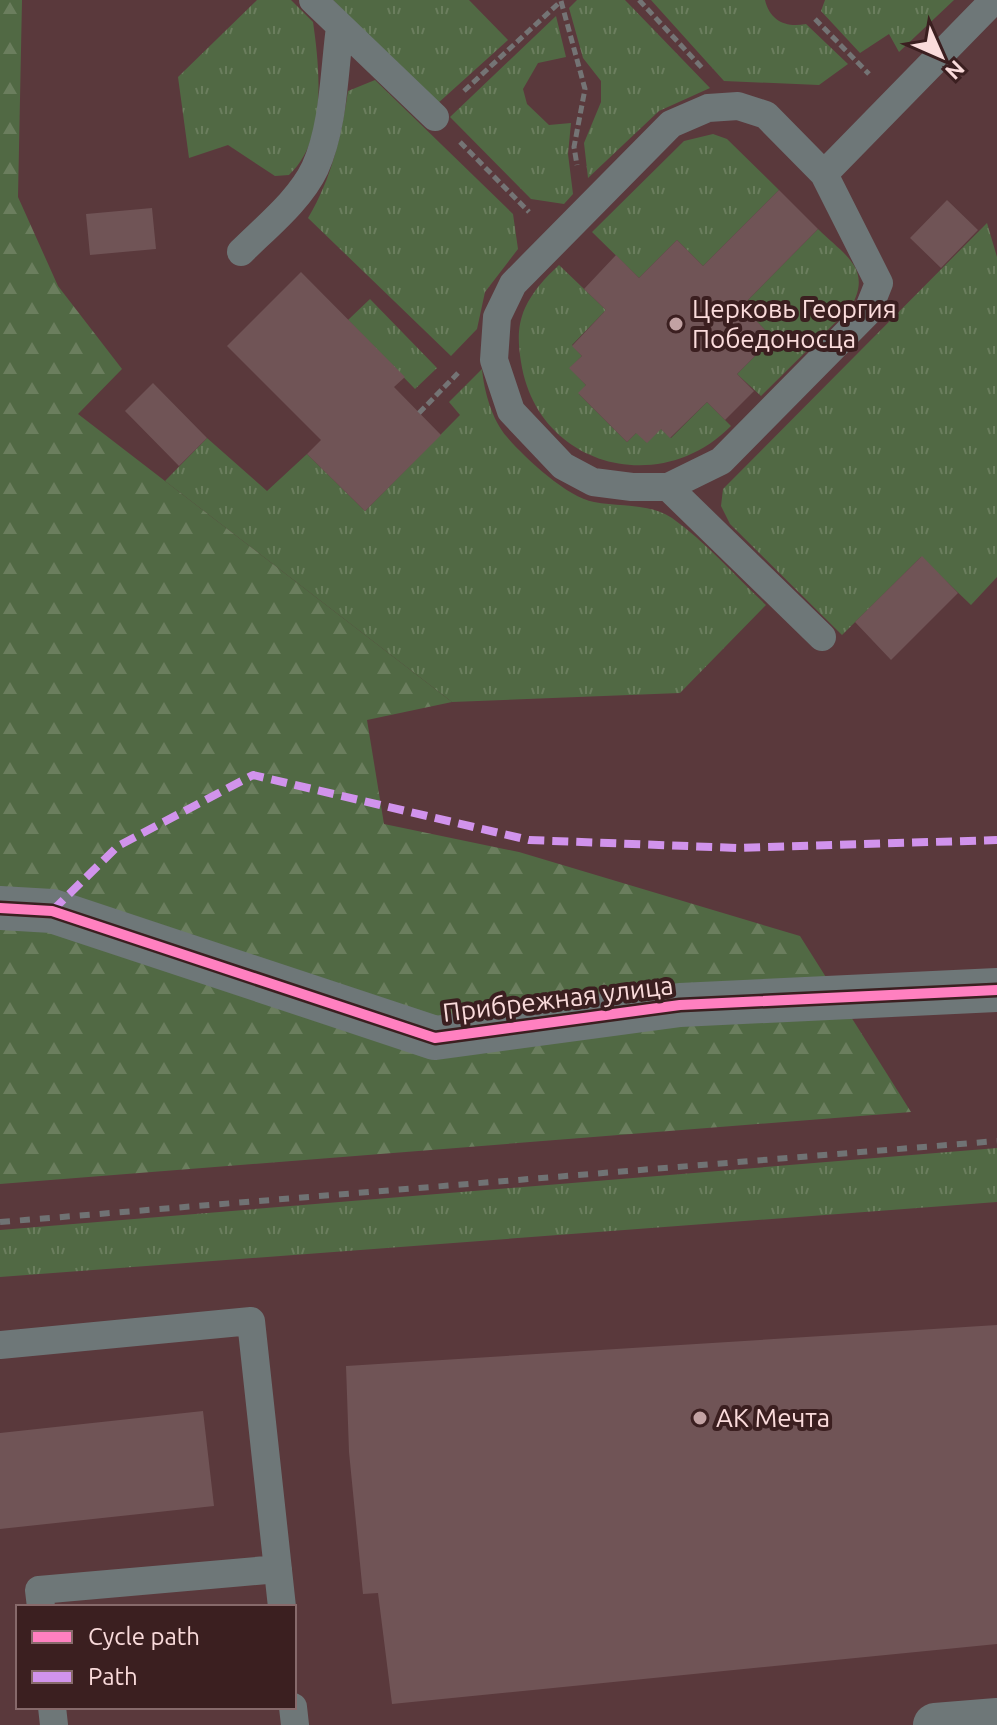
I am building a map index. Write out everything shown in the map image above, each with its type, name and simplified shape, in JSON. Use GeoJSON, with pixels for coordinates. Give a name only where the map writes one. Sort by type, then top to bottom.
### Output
{"type":"FeatureCollection","features":[{"type":"Feature","properties":{"kind":"street","name":"Прибрежная улица"},"geometry":{"type":"LineString","coordinates":[[0,908],[52,911],[435,1038],[680,1005],[997,990]]}},
{"type":"Feature","properties":{"kind":"street"},"geometry":{"type":"LineString","coordinates":[[935,1725],[997,1720]]}},
{"type":"Feature","properties":{"kind":"lane"},"geometry":{"type":"LineString","coordinates":[[313,0],[435,117]]}},
{"type":"Feature","properties":{"kind":"lane"},"geometry":{"type":"LineString","coordinates":[[824,174],[994,0]]}},
{"type":"Feature","properties":{"kind":"lane"},"geometry":{"type":"LineString","coordinates":[[241,252],[291,201],[315,169],[326,131],[340,27]]}},
{"type":"Feature","properties":{"kind":"lane"},"geometry":{"type":"LineString","coordinates":[[738,106],[766,115],[824,174],[879,283],[867,313],[721,461],[689,480],[668,487],[593,482],[563,466],[511,411],[494,360],[497,317],[513,284],[671,124],[708,108],[738,106]]}},
{"type":"Feature","properties":{"kind":"lane"},"geometry":{"type":"LineString","coordinates":[[668,487],[822,637]]}},
{"type":"Feature","properties":{"kind":"lane"},"geometry":{"type":"LineString","coordinates":[[0,1345],[251,1321],[282,1605]]}},
{"type":"Feature","properties":{"kind":"lane"},"geometry":{"type":"LineString","coordinates":[[41,1605],[39,1590],[278,1569]]}},
{"type":"Feature","properties":{"kind":"path"},"geometry":{"type":"LineString","coordinates":[[639,0],[738,106]]}},
{"type":"Feature","properties":{"kind":"path"},"geometry":{"type":"LineString","coordinates":[[555,239],[435,117],[561,1],[585,89],[574,147],[580,184],[595,200]]}},
{"type":"Feature","properties":{"kind":"path"},"geometry":{"type":"LineString","coordinates":[[815,19],[895,100]]}},
{"type":"Feature","properties":{"kind":"green space"},"geometry":{"type":"Polygon","coordinates":[[[0,0],[22,0],[18,197],[58,286],[122,369],[78,414],[452,702],[367,720],[384,824],[519,852],[800,936],[911,1112],[0,1184],[0,0]]]}},
{"type":"Feature","properties":{"kind":"green space"},"geometry":{"type":"Polygon","coordinates":[[[257,0],[291,0],[313,22],[319,82],[315,124],[310,143],[289,175],[275,176],[228,145],[189,158],[178,77],[257,0]]]}},
{"type":"Feature","properties":{"kind":"green space"},"geometry":{"type":"Polygon","coordinates":[[[333,0],[469,0],[508,40],[437,104],[333,0]]]}},
{"type":"Feature","properties":{"kind":"green space"},"geometry":{"type":"Polygon","coordinates":[[[577,0],[625,0],[710,88],[659,111],[588,178],[584,143],[601,102],[601,81],[583,58],[569,8],[577,0]]]}},
{"type":"Feature","properties":{"kind":"green space"},"geometry":{"type":"Polygon","coordinates":[[[651,0],[765,0],[775,18],[786,24],[806,24],[848,64],[819,85],[724,81],[651,0]]]}},
{"type":"Feature","properties":{"kind":"green space"},"geometry":{"type":"Polygon","coordinates":[[[825,0],[954,0],[899,52],[889,34],[860,53],[821,11],[825,0]]]}},
{"type":"Feature","properties":{"kind":"green space"},"geometry":{"type":"Polygon","coordinates":[[[556,16],[566,57],[538,63],[523,89],[527,104],[549,125],[571,123],[568,154],[573,194],[564,204],[531,199],[450,117],[556,16]]]}},
{"type":"Feature","properties":{"kind":"green space"},"geometry":{"type":"Polygon","coordinates":[[[375,80],[513,214],[518,249],[485,292],[477,329],[451,356],[308,218],[334,156],[348,91],[375,80]]]}},
{"type":"Feature","properties":{"kind":"green space"},"geometry":{"type":"Polygon","coordinates":[[[713,134],[727,139],[779,190],[703,266],[677,240],[639,278],[592,232],[684,141],[713,134]]]}},
{"type":"Feature","properties":{"kind":"green space"},"geometry":{"type":"Polygon","coordinates":[[[987,223],[997,257],[997,577],[971,605],[921,557],[842,635],[730,524],[721,506],[723,489],[987,223]]]}},
{"type":"Feature","properties":{"kind":"green space"},"geometry":{"type":"Polygon","coordinates":[[[818,229],[852,263],[859,282],[857,294],[851,307],[761,396],[737,374],[773,338],[742,306],[818,229]]]}},
{"type":"Feature","properties":{"kind":"green space"},"geometry":{"type":"Polygon","coordinates":[[[559,265],[606,310],[572,345],[582,356],[570,368],[586,385],[579,394],[627,442],[636,433],[661,429],[671,438],[707,402],[731,426],[702,448],[670,461],[637,465],[605,460],[575,447],[550,426],[532,398],[521,362],[519,335],[528,302],[559,265]]]}},
{"type":"Feature","properties":{"kind":"green space"},"geometry":{"type":"Polygon","coordinates":[[[370,299],[437,368],[415,389],[348,320],[370,299]]]}},
{"type":"Feature","properties":{"kind":"green space"},"geometry":{"type":"Polygon","coordinates":[[[482,369],[497,422],[507,437],[547,476],[583,499],[654,510],[672,518],[766,605],[680,693],[452,702],[165,481],[207,438],[267,491],[307,454],[365,511],[460,415],[449,402],[482,369]]]}},
{"type":"Feature","properties":{"kind":"green space"},"geometry":{"type":"Polygon","coordinates":[[[997,1148],[997,1202],[0,1277],[0,1230],[997,1148]]]}},
{"type":"Feature","properties":{"kind":"building","name":"Церковь Георгия Победоносца"},"geometry":{"type":"Polygon","coordinates":[[[779,190],[818,229],[742,306],[773,338],[737,374],[754,391],[725,420],[707,402],[670,438],[661,429],[647,443],[636,433],[627,442],[578,393],[586,385],[569,368],[582,356],[572,346],[606,310],[584,289],[616,255],[639,278],[677,240],[703,266],[779,190]]]}},
{"type":"Feature","properties":{"kind":"building"},"geometry":{"type":"Polygon","coordinates":[[[947,200],[978,230],[941,268],[910,238],[947,200]]]}},
{"type":"Feature","properties":{"kind":"building"},"geometry":{"type":"Polygon","coordinates":[[[152,208],[156,249],[90,255],[86,214],[152,208]]]}},
{"type":"Feature","properties":{"kind":"building"},"geometry":{"type":"Polygon","coordinates":[[[301,272],[405,377],[394,387],[441,435],[365,511],[307,454],[321,440],[227,346],[301,272]]]}},
{"type":"Feature","properties":{"kind":"building"},"geometry":{"type":"Polygon","coordinates":[[[153,383],[207,438],[179,466],[125,411],[153,383]]]}},
{"type":"Feature","properties":{"kind":"building"},"geometry":{"type":"Polygon","coordinates":[[[922,556],[958,593],[891,660],[855,622],[922,556]]]}},
{"type":"Feature","properties":{"kind":"building"},"geometry":{"type":"Polygon","coordinates":[[[997,1325],[997,1644],[392,1704],[378,1593],[363,1594],[349,1452],[346,1366],[997,1325]]]}},
{"type":"Feature","properties":{"kind":"building"},"geometry":{"type":"Polygon","coordinates":[[[203,1411],[214,1506],[0,1529],[0,1433],[203,1411]]]}},
{"type":"Feature","properties":{"kind":"railway"},"geometry":{"type":"LineString","coordinates":[[0,1222],[997,1141]]}},
{"type":"Feature","properties":{"kind":"marked path"},"geometry":{"type":"LineString","coordinates":[[52,911],[118,846],[253,775],[529,840],[737,848],[997,840]]}},
{"type":"Feature","properties":{"kind":"cycle path"},"geometry":{"type":"LineString","coordinates":[[0,908],[52,911],[435,1038],[680,1005],[997,990]]}},
{"type":"Feature","properties":{"kind":"place","name":"Церковь Георгия Победоносца"},"geometry":{"type":"Point","coordinates":[676,324]}},
{"type":"Feature","properties":{"kind":"place","name":"АК Мечта"},"geometry":{"type":"Point","coordinates":[700,1418]}}]}
